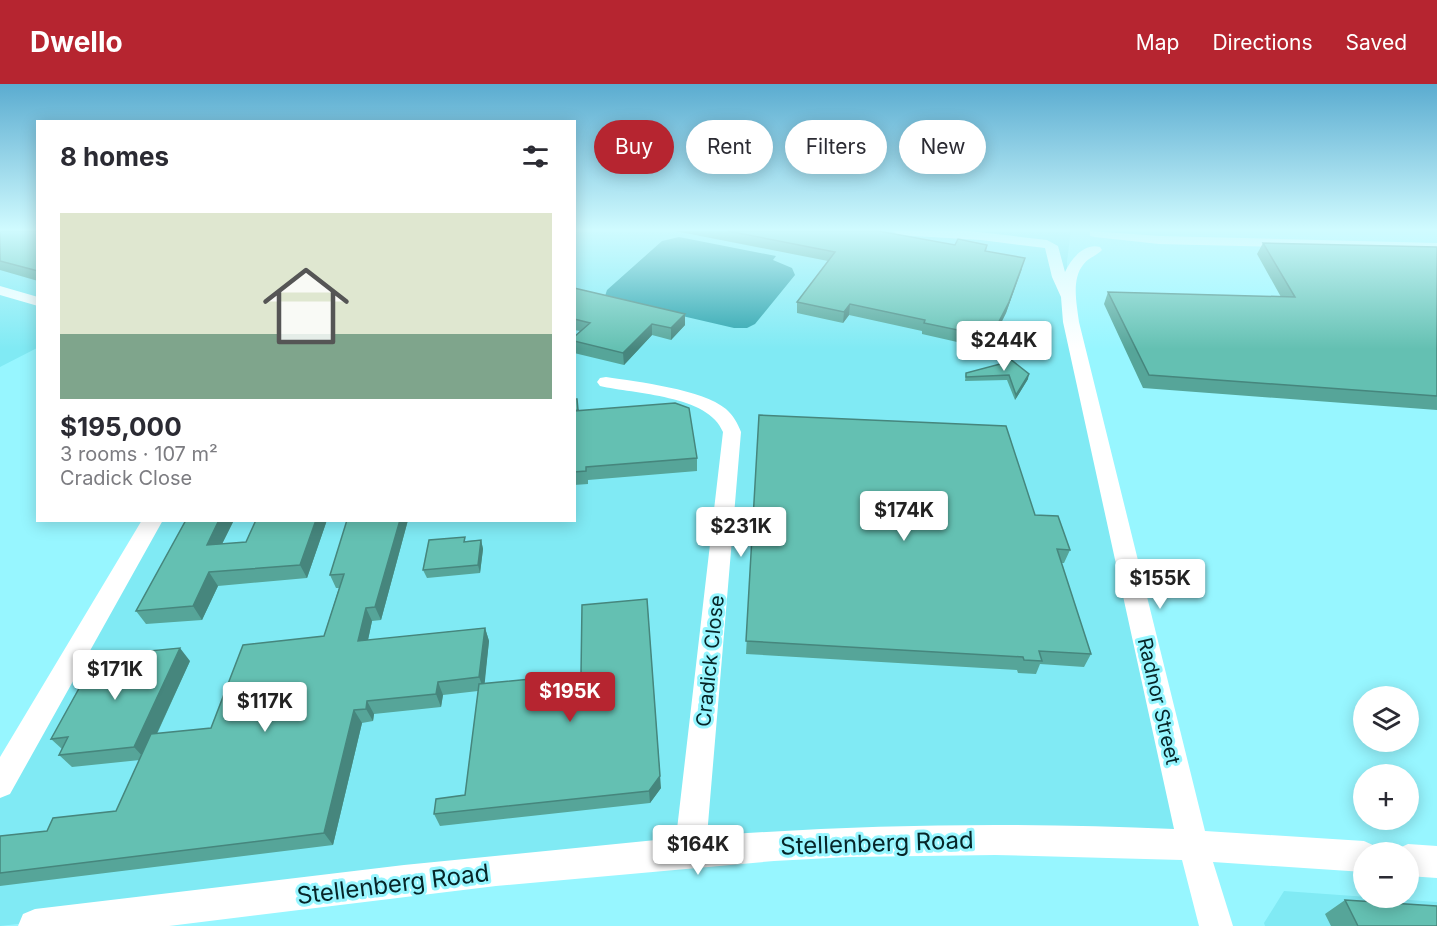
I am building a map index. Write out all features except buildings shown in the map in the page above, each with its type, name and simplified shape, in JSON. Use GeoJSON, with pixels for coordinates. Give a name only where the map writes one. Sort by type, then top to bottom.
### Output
{"type":"FeatureCollection","features":[{"type":"Feature","properties":{"kind":"street","name":"Radnor Street"},"geometry":{"type":"LineString","coordinates":[[1057,270],[1069,300],[1082,372],[1193,846],[1216,926]]}},
{"type":"Feature","properties":{"kind":"street","name":"Radnor Street"},"geometry":{"type":"LineString","coordinates":[[1069,300],[1072,270]]}},
{"type":"Feature","properties":{"kind":"street"},"geometry":{"type":"LineString","coordinates":[[0,290],[36,301]]}},
{"type":"Feature","properties":{"kind":"street","name":"Cradick Close"},"geometry":{"type":"LineString","coordinates":[[606,382],[702,404],[718,411],[730,425],[732,432],[690,852]]}},
{"type":"Feature","properties":{"kind":"street"},"geometry":{"type":"LineString","coordinates":[[0,784],[152,522]]}},
{"type":"Feature","properties":{"kind":"street","name":"Stellenberg Road"},"geometry":{"type":"LineString","coordinates":[[35,926],[549,865],[777,846],[958,839],[1193,846],[1353,856]]}},
{"type":"Feature","properties":{"kind":"street"},"geometry":{"type":"LineString","coordinates":[[1419,861],[1437,862]]}},
{"type":"Feature","properties":{"kind":"shaded area"},"geometry":{"type":"Polygon","coordinates":[[[0,270],[36,270],[36,349],[0,367],[0,270]]]}},
{"type":"Feature","properties":{"kind":"shaded area"},"geometry":{"type":"Polygon","coordinates":[[[576,270],[1067,270],[1068,300],[1196,843],[561,861],[0,926],[0,789],[154,522],[576,522],[576,270]]]}},
{"type":"Feature","properties":{"kind":"shaded area"},"geometry":{"type":"Polygon","coordinates":[[[629,270],[793,270],[795,275],[755,324],[747,328],[734,328],[609,299],[605,296],[607,290],[629,270]]]}},
{"type":"Feature","properties":{"kind":"shaded area"},"geometry":{"type":"Polygon","coordinates":[[[1284,891],[1353,896],[1353,908],[1419,908],[1419,901],[1437,902],[1437,926],[1265,926],[1264,923],[1284,891]]]}}]}
